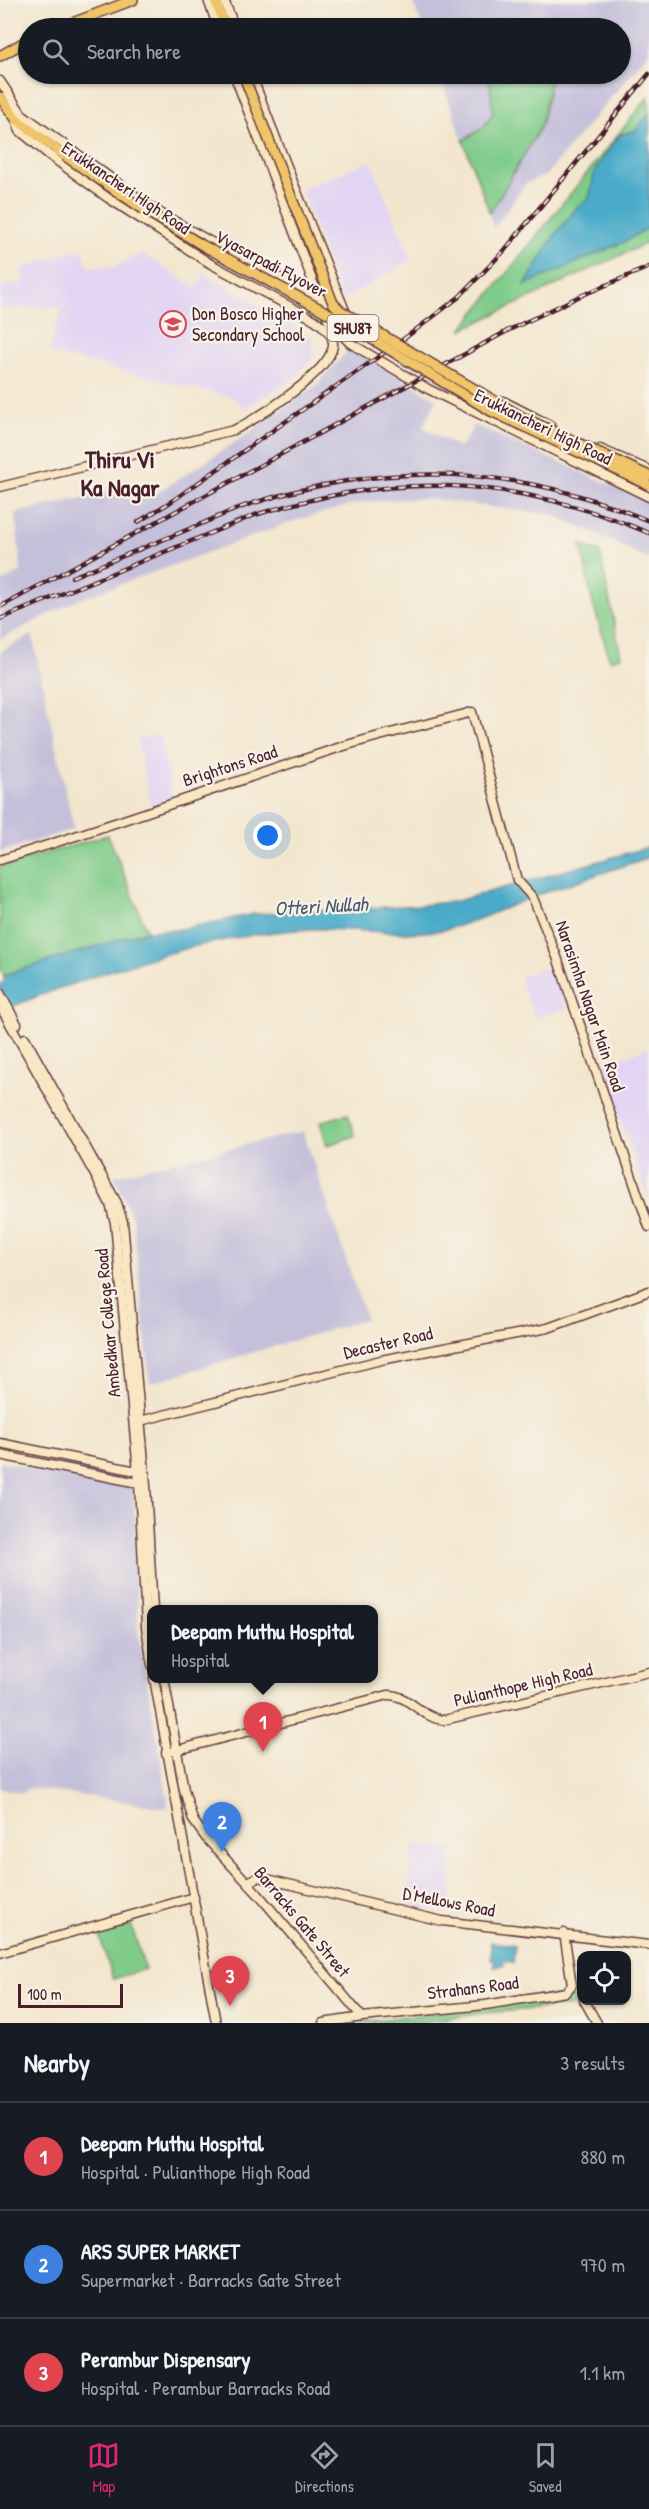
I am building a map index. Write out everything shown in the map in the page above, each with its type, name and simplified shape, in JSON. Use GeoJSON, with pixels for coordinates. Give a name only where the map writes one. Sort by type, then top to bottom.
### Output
{"type":"FeatureCollection","features":[{"type":"Feature","properties":{"kind":"main road"},"geometry":{"type":"LineString","coordinates":[[85,18],[133,0]]}},
{"type":"Feature","properties":{"kind":"main road"},"geometry":{"type":"LineString","coordinates":[[215,0],[222,18]]}},
{"type":"Feature","properties":{"kind":"main road"},"geometry":{"type":"LineString","coordinates":[[0,56],[18,46]]}},
{"type":"Feature","properties":{"kind":"main road","name":"Vyasarpadi Flyover"},"geometry":{"type":"LineString","coordinates":[[247,84],[333,303],[341,311],[522,417],[649,476]]}},
{"type":"Feature","properties":{"kind":"main road","name":"Erukkancheri High Road"},"geometry":{"type":"LineString","coordinates":[[0,97],[16,119]]}},
{"type":"Feature","properties":{"kind":"main road","name":"Vyasarpadi Flyover"},"geometry":{"type":"LineString","coordinates":[[16,119],[65,156],[146,211],[202,245],[337,318],[491,411],[649,485]]}},
{"type":"Feature","properties":{"kind":"street"},"geometry":{"type":"LineString","coordinates":[[208,0],[214,18]]}},
{"type":"Feature","properties":{"kind":"street"},"geometry":{"type":"LineString","coordinates":[[224,0],[231,18]]}},
{"type":"Feature","properties":{"kind":"street"},"geometry":{"type":"LineString","coordinates":[[0,81],[22,114],[155,210],[227,251],[320,298],[337,295]]}},
{"type":"Feature","properties":{"kind":"street","name":"Erukkancheri High Road"},"geometry":{"type":"LineString","coordinates":[[238,84],[335,332]]}},
{"type":"Feature","properties":{"kind":"street"},"geometry":{"type":"LineString","coordinates":[[0,487],[234,430],[257,418],[296,391],[328,359],[335,332],[346,313],[255,84]]}},
{"type":"Feature","properties":{"kind":"street"},"geometry":{"type":"LineString","coordinates":[[243,98],[258,92]]}},
{"type":"Feature","properties":{"kind":"street","name":"Erukkancheri High Road"},"geometry":{"type":"LineString","coordinates":[[16,119],[20,131],[49,155],[108,198],[211,264],[315,320],[428,389],[649,497]]}},
{"type":"Feature","properties":{"kind":"street"},"geometry":{"type":"LineString","coordinates":[[315,320],[320,298]]}},
{"type":"Feature","properties":{"kind":"street","name":"Erukkancheri High Road"},"geometry":{"type":"LineString","coordinates":[[455,402],[466,389],[478,388],[594,446],[649,470]]}},
{"type":"Feature","properties":{"kind":"street"},"geometry":{"type":"LineString","coordinates":[[585,467],[594,446]]}},
{"type":"Feature","properties":{"kind":"street","name":"Brightons Road"},"geometry":{"type":"LineString","coordinates":[[0,860],[97,830],[141,813],[343,747],[472,712],[517,880],[533,898]]}},
{"type":"Feature","properties":{"kind":"street","name":"Narasimha Nagar Main Road"},"geometry":{"type":"LineString","coordinates":[[533,898],[556,957],[649,1227]]}},
{"type":"Feature","properties":{"kind":"street","name":"Ambedkar College Road"},"geometry":{"type":"LineString","coordinates":[[0,993],[4,1009],[110,1203],[115,1223],[137,1422],[153,1605]]}},
{"type":"Feature","properties":{"kind":"street","name":"Decaster Road"},"geometry":{"type":"LineString","coordinates":[[137,1422],[381,1360],[548,1328],[649,1291]]}},
{"type":"Feature","properties":{"kind":"street"},"geometry":{"type":"LineString","coordinates":[[0,1443],[141,1472]]}},
{"type":"Feature","properties":{"kind":"street"},"geometry":{"type":"LineString","coordinates":[[0,1455],[143,1484]]}},
{"type":"Feature","properties":{"kind":"street","name":"Ambedkar College Road"},"geometry":{"type":"LineString","coordinates":[[143,1484],[147,1633]]}},
{"type":"Feature","properties":{"kind":"street","name":"Pulianthope High Road"},"geometry":{"type":"LineString","coordinates":[[166,1753],[178,1752],[388,1695],[395,1695],[432,1718],[444,1720],[649,1672]]}},
{"type":"Feature","properties":{"kind":"street"},"geometry":{"type":"LineString","coordinates":[[155,1683],[216,2023]]}},
{"type":"Feature","properties":{"kind":"street"},"geometry":{"type":"LineString","coordinates":[[165,1683],[178,1752]]}},
{"type":"Feature","properties":{"kind":"street","name":"Barracks Gate Street"},"geometry":{"type":"LineString","coordinates":[[178,1752],[184,1790],[193,1820],[206,1838],[248,1882],[362,2017]]}},
{"type":"Feature","properties":{"kind":"street","name":"D'Mellows Road"},"geometry":{"type":"LineString","coordinates":[[248,1882],[259,1877],[442,1921],[649,1945]]}},
{"type":"Feature","properties":{"kind":"street"},"geometry":{"type":"LineString","coordinates":[[0,1953],[194,1898]]}},
{"type":"Feature","properties":{"kind":"street"},"geometry":{"type":"LineString","coordinates":[[564,1934],[572,1985],[577,1991]]}},
{"type":"Feature","properties":{"kind":"street","name":"Strahans Road"},"geometry":{"type":"LineString","coordinates":[[324,2023],[485,2005],[566,1992],[572,1985]]}},
{"type":"Feature","properties":{"kind":"street"},"geometry":{"type":"LineString","coordinates":[[586,2005],[597,2023]]}},
{"type":"Feature","properties":{"kind":"shaded area"},"geometry":{"type":"Polygon","coordinates":[[[412,0],[649,0],[649,52],[631,73],[631,18],[419,18],[412,0]]]}},
{"type":"Feature","properties":{"kind":"shaded area"},"geometry":{"type":"Polygon","coordinates":[[[443,84],[622,84],[546,175],[526,183],[494,228],[443,84]]]}},
{"type":"Feature","properties":{"kind":"shaded area"},"geometry":{"type":"Polygon","coordinates":[[[371,161],[411,260],[342,300],[301,189],[371,161]]]}},
{"type":"Feature","properties":{"kind":"shaded area","name":"Don Bosco Higher Secondary School"},"geometry":{"type":"Polygon","coordinates":[[[81,248],[89,267],[114,267],[141,253],[196,288],[205,274],[314,338],[313,359],[291,380],[245,408],[235,398],[49,353],[62,307],[0,309],[0,287],[24,283],[21,269],[81,248]]]}},
{"type":"Feature","properties":{"kind":"shaded area"},"geometry":{"type":"Polygon","coordinates":[[[350,348],[437,399],[423,427],[460,448],[475,425],[649,502],[649,559],[553,515],[425,498],[363,502],[297,520],[77,600],[0,639],[0,583],[21,571],[15,513],[145,484],[154,495],[316,386],[350,348]]]}},
{"type":"Feature","properties":{"kind":"shaded area"},"geometry":{"type":"Polygon","coordinates":[[[32,635],[74,829],[0,852],[0,652],[32,635]]]}},
{"type":"Feature","properties":{"kind":"shaded area"},"geometry":{"type":"Polygon","coordinates":[[[160,735],[173,798],[151,806],[137,739],[160,735]]]}},
{"type":"Feature","properties":{"kind":"shaded area"},"geometry":{"type":"Polygon","coordinates":[[[553,966],[568,1008],[535,1019],[519,977],[553,966]]]}},
{"type":"Feature","properties":{"kind":"shaded area"},"geometry":{"type":"Polygon","coordinates":[[[649,1048],[649,1201],[601,1064],[649,1048]]]}},
{"type":"Feature","properties":{"kind":"shaded area"},"geometry":{"type":"Polygon","coordinates":[[[303,1131],[366,1319],[150,1383],[133,1220],[114,1176],[303,1131]]]}},
{"type":"Feature","properties":{"kind":"shaded area"},"geometry":{"type":"Polygon","coordinates":[[[0,1462],[130,1485],[134,1493],[138,1632],[168,1799],[167,1808],[30,1788],[21,1793],[0,1788],[0,1462]]]}},
{"type":"Feature","properties":{"kind":"shaded area"},"geometry":{"type":"Polygon","coordinates":[[[412,1845],[452,1847],[451,1912],[408,1905],[412,1845]]]}},
{"type":"Feature","properties":{"kind":"green space"},"geometry":{"type":"Polygon","coordinates":[[[490,84],[550,84],[541,126],[490,213],[463,140],[483,128],[493,113],[490,84]]]}},
{"type":"Feature","properties":{"kind":"green space"},"geometry":{"type":"Polygon","coordinates":[[[649,96],[649,242],[461,330],[649,96]]]}},
{"type":"Feature","properties":{"kind":"green space"},"geometry":{"type":"Polygon","coordinates":[[[581,545],[600,552],[621,657],[610,660],[592,601],[581,545]]]}},
{"type":"Feature","properties":{"kind":"green space"},"geometry":{"type":"Polygon","coordinates":[[[108,835],[147,931],[4,975],[0,968],[0,867],[108,835]]]}},
{"type":"Feature","properties":{"kind":"green space"},"geometry":{"type":"Polygon","coordinates":[[[348,1114],[355,1136],[327,1145],[320,1122],[348,1114]]]}},
{"type":"Feature","properties":{"kind":"green space"},"geometry":{"type":"Polygon","coordinates":[[[131,1924],[145,1969],[113,1979],[99,1934],[131,1924]]]}},
{"type":"Feature","properties":{"kind":"green space"},"geometry":{"type":"Polygon","coordinates":[[[571,1995],[577,2000],[577,2005],[583,2005],[484,2013],[415,2023],[354,2023],[571,1995]]]}},
{"type":"Feature","properties":{"kind":"water"},"geometry":{"type":"Polygon","coordinates":[[[649,114],[649,227],[624,242],[525,285],[555,235],[575,210],[589,198],[595,170],[619,135],[635,131],[649,114]]]}},
{"type":"Feature","properties":{"kind":"water"},"geometry":{"type":"Polygon","coordinates":[[[649,847],[649,857],[537,895],[459,926],[415,933],[316,929],[222,940],[161,955],[101,974],[27,1000],[0,1013],[0,985],[4,982],[4,975],[147,931],[176,930],[254,914],[423,905],[457,901],[649,847]]]}},
{"type":"Feature","properties":{"kind":"water"},"geometry":{"type":"Polygon","coordinates":[[[491,1942],[515,1945],[513,1962],[503,1960],[504,1965],[494,1967],[494,1961],[491,1959],[491,1942]]]}},
{"type":"Feature","properties":{"kind":"railway"},"geometry":{"type":"LineString","coordinates":[[138,522],[172,501],[401,341],[459,297],[504,251],[649,74]]}},
{"type":"Feature","properties":{"kind":"railway"},"geometry":{"type":"LineString","coordinates":[[0,607],[509,330],[649,267]]}},
{"type":"Feature","properties":{"kind":"railway"},"geometry":{"type":"LineString","coordinates":[[72,577],[246,505],[304,489],[354,480],[404,475],[453,475],[502,479],[600,502],[649,521]]}},
{"type":"Feature","properties":{"kind":"railway"},"geometry":{"type":"LineString","coordinates":[[0,619],[255,515],[357,491],[406,486],[454,486],[502,491],[550,500],[599,514],[649,533]]}},
{"type":"Feature","properties":{"kind":"place","name":"Don Bosco Higher Secondary School"},"geometry":{"type":"Point","coordinates":[173,324]}},
{"type":"Feature","properties":{"kind":"place","name":"Deepam Muthu Hospital"},"geometry":{"type":"Point","coordinates":[263,1752]}},
{"type":"Feature","properties":{"kind":"place","name":"ARS SUPER MARKET"},"geometry":{"type":"Point","coordinates":[222,1852]}},
{"type":"Feature","properties":{"kind":"place","name":"Perambur Dispensary"},"geometry":{"type":"Point","coordinates":[230,2006]}},
{"type":"Feature","properties":{"kind":"district","name":"Thiru Vi Ka Nagar"},"geometry":{"type":"Point","coordinates":[120,474]}},
{"type":"Feature","properties":{"kind":"water label","name":"Otteri Nullah"},"geometry":{"type":"Point","coordinates":[321,906]}}]}
